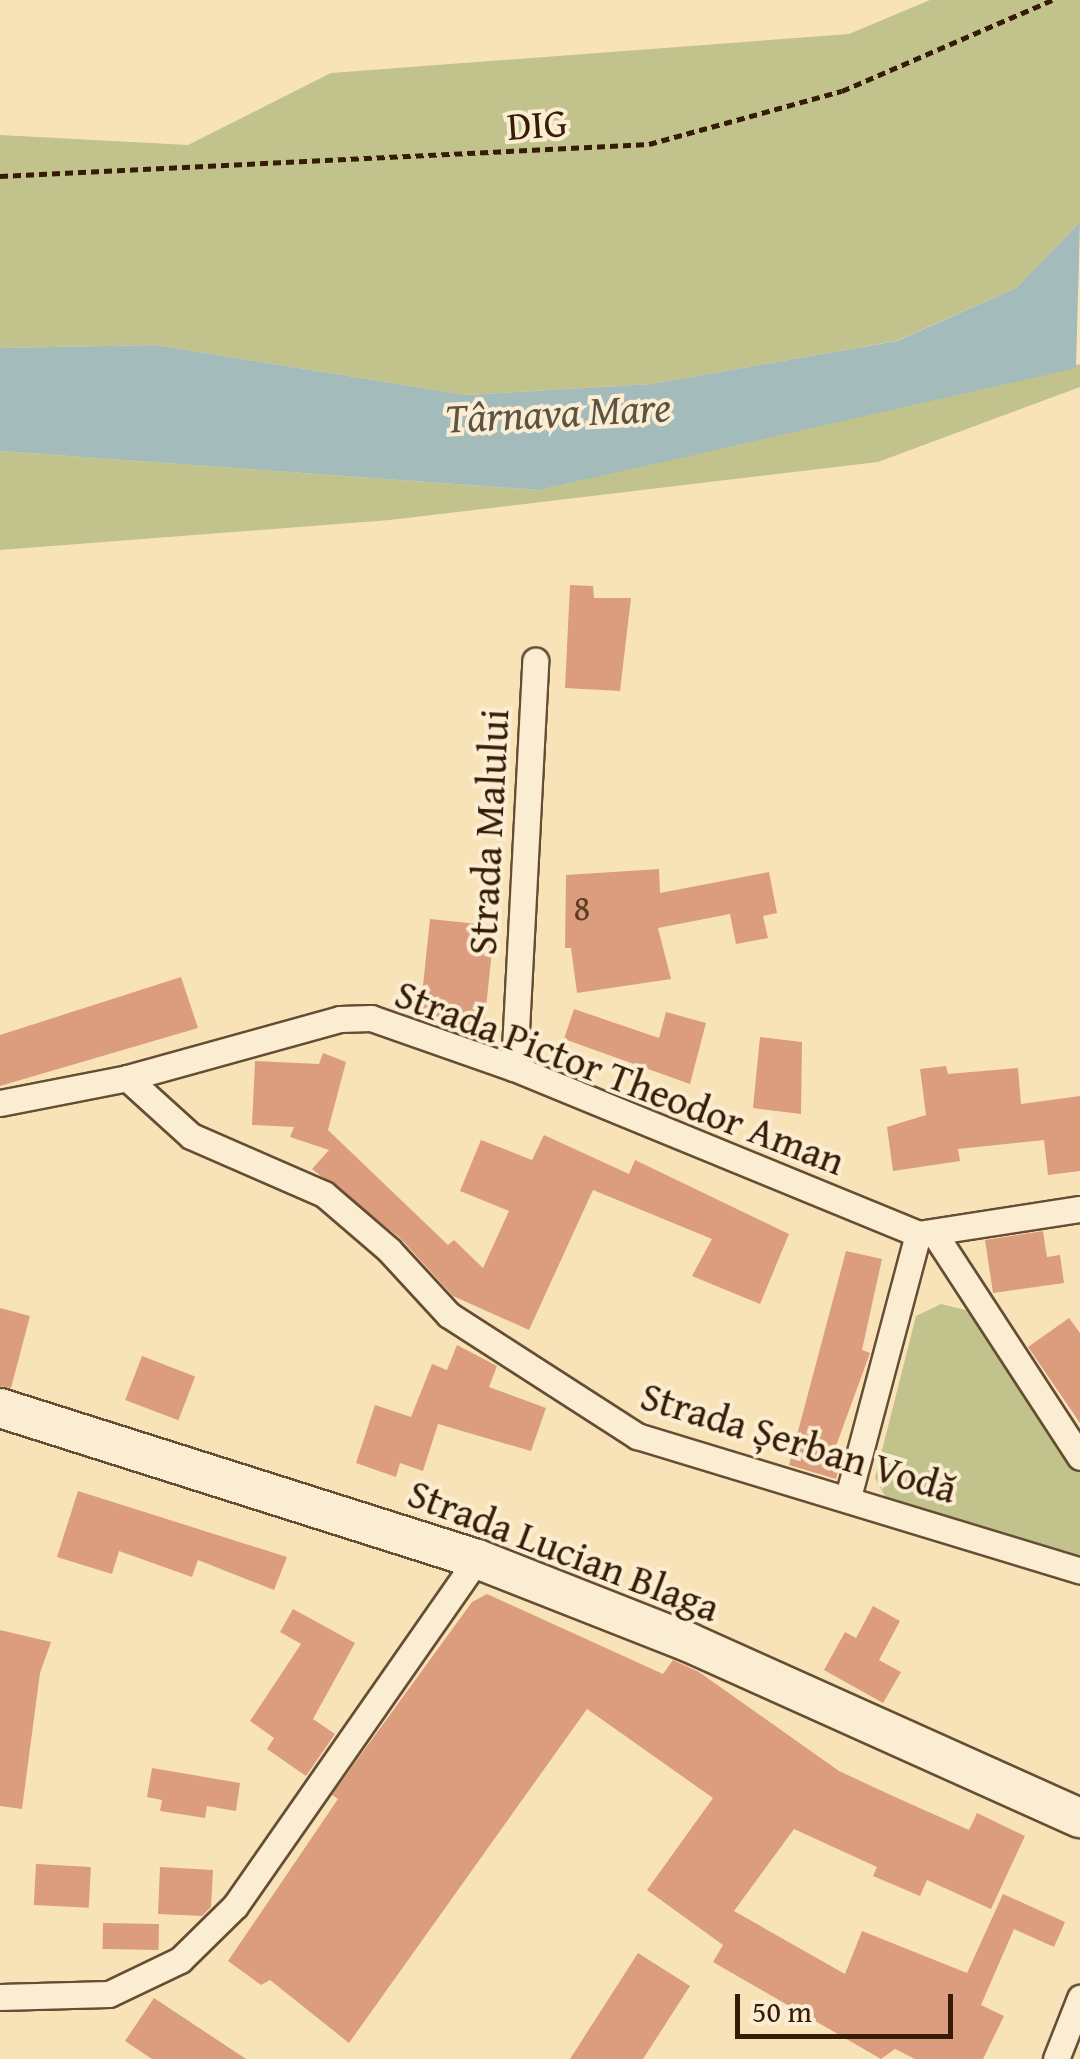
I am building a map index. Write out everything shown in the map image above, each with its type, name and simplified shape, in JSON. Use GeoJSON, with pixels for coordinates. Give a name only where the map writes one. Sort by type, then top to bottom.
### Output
{"type":"FeatureCollection","features":[{"type":"Feature","properties":{"kind":"street","name":"Strada Malului"},"geometry":{"type":"LineString","coordinates":[[514,1068],[534,660]]}},
{"type":"Feature","properties":{"kind":"street","name":"Strada Pictor Theodor Aman"},"geometry":{"type":"LineString","coordinates":[[0,1103],[127,1078],[340,1019],[371,1018],[514,1068],[926,1234]]}},
{"type":"Feature","properties":{"kind":"street","name":"Strada Șerban Vodă"},"geometry":{"type":"LineString","coordinates":[[127,1078],[191,1136],[303,1180],[347,1211],[449,1316],[536,1368],[573,1401],[637,1436],[1080,1570]]}},
{"type":"Feature","properties":{"kind":"street"},"geometry":{"type":"LineString","coordinates":[[926,1234],[1080,1209]]}},
{"type":"Feature","properties":{"kind":"street"},"geometry":{"type":"LineString","coordinates":[[926,1234],[1080,1457]]}},
{"type":"Feature","properties":{"kind":"street"},"geometry":{"type":"LineString","coordinates":[[848,1497],[926,1234]]}},
{"type":"Feature","properties":{"kind":"street","name":"Strada Lucian Blaga"},"geometry":{"type":"LineString","coordinates":[[0,1408],[477,1559],[688,1642],[1080,1818]]}},
{"type":"Feature","properties":{"kind":"street"},"geometry":{"type":"LineString","coordinates":[[0,1997],[109,1994],[180,1960],[234,1906],[477,1559]]}},
{"type":"Feature","properties":{"kind":"street"},"geometry":{"type":"LineString","coordinates":[[1056,2059],[1080,1998]]}},
{"type":"Feature","properties":{"kind":"path","name":"DIG"},"geometry":{"type":"LineString","coordinates":[[0,176],[649,144],[842,91],[1052,0]]}},
{"type":"Feature","properties":{"kind":"green space"},"geometry":{"type":"Polygon","coordinates":[[[930,0],[1080,0],[1080,222],[1016,288],[896,341],[651,384],[466,395],[156,345],[0,348],[0,135],[188,145],[331,73],[849,34],[930,0]]]}},
{"type":"Feature","properties":{"kind":"green space"},"geometry":{"type":"Polygon","coordinates":[[[1080,364],[1080,387],[878,462],[390,520],[0,550],[0,451],[539,490],[1080,364]]]}},
{"type":"Feature","properties":{"kind":"green space"},"geometry":{"type":"Polygon","coordinates":[[[941,1304],[982,1314],[1080,1457],[1080,1571],[888,1502],[875,1478],[916,1316],[941,1304]]]}},
{"type":"Feature","properties":{"kind":"water","name":"Târnava Mare"},"geometry":{"type":"Polygon","coordinates":[[[1080,222],[1076,368],[539,490],[0,451],[0,348],[156,345],[466,395],[651,384],[897,341],[1016,288],[1080,222]]]}},
{"type":"Feature","properties":{"kind":"building"},"geometry":{"type":"Polygon","coordinates":[[[570,585],[593,586],[594,598],[631,598],[620,691],[565,688],[570,585]]]}},
{"type":"Feature","properties":{"kind":"building"},"geometry":{"type":"Polygon","coordinates":[[[659,869],[660,893],[769,872],[777,913],[763,916],[768,938],[736,944],[730,914],[658,928],[671,979],[577,993],[571,948],[565,948],[566,875],[659,869]]]}},
{"type":"Feature","properties":{"kind":"building"},"geometry":{"type":"Polygon","coordinates":[[[430,919],[495,926],[484,1026],[419,1019],[430,919]]]}},
{"type":"Feature","properties":{"kind":"building"},"geometry":{"type":"Polygon","coordinates":[[[181,977],[198,1028],[0,1086],[0,1035],[181,977]]]}},
{"type":"Feature","properties":{"kind":"building"},"geometry":{"type":"Polygon","coordinates":[[[574,1009],[659,1038],[666,1012],[706,1023],[690,1084],[564,1039],[574,1009]]]}},
{"type":"Feature","properties":{"kind":"building"},"geometry":{"type":"Polygon","coordinates":[[[760,1037],[802,1042],[801,1114],[753,1108],[760,1037]]]}},
{"type":"Feature","properties":{"kind":"building"},"geometry":{"type":"Polygon","coordinates":[[[323,1053],[346,1062],[328,1130],[448,1245],[454,1240],[483,1268],[509,1211],[460,1191],[481,1140],[532,1160],[544,1135],[629,1174],[635,1160],[789,1234],[760,1304],[692,1276],[712,1239],[593,1190],[529,1330],[453,1296],[400,1238],[312,1169],[329,1150],[290,1137],[294,1127],[252,1125],[255,1061],[319,1064],[323,1053]]]}},
{"type":"Feature","properties":{"kind":"building"},"geometry":{"type":"Polygon","coordinates":[[[946,1066],[948,1074],[1018,1068],[1021,1104],[1080,1096],[1080,1171],[1048,1175],[1044,1140],[958,1149],[960,1161],[893,1171],[887,1127],[926,1115],[920,1069],[946,1066]]]}},
{"type":"Feature","properties":{"kind":"building"},"geometry":{"type":"Polygon","coordinates":[[[1043,1231],[1047,1257],[1060,1255],[1064,1283],[993,1293],[985,1240],[1043,1231]]]}},
{"type":"Feature","properties":{"kind":"building"},"geometry":{"type":"Polygon","coordinates":[[[846,1251],[882,1259],[862,1350],[870,1353],[836,1446],[844,1448],[836,1479],[789,1465],[846,1251]]]}},
{"type":"Feature","properties":{"kind":"building"},"geometry":{"type":"Polygon","coordinates":[[[0,1308],[30,1316],[11,1388],[0,1386],[0,1308]]]}},
{"type":"Feature","properties":{"kind":"building"},"geometry":{"type":"Polygon","coordinates":[[[1069,1318],[1080,1333],[1080,1423],[1028,1347],[1069,1318]]]}},
{"type":"Feature","properties":{"kind":"building"},"geometry":{"type":"Polygon","coordinates":[[[457,1345],[497,1366],[489,1387],[546,1408],[531,1451],[438,1424],[423,1471],[400,1463],[396,1477],[356,1463],[375,1405],[411,1417],[432,1364],[447,1370],[457,1345]]]}},
{"type":"Feature","properties":{"kind":"building"},"geometry":{"type":"Polygon","coordinates":[[[142,1356],[195,1376],[178,1420],[125,1400],[142,1356]]]}},
{"type":"Feature","properties":{"kind":"building"},"geometry":{"type":"Polygon","coordinates":[[[78,1491],[287,1557],[274,1590],[198,1560],[192,1577],[119,1551],[112,1574],[57,1557],[78,1491]]]}},
{"type":"Feature","properties":{"kind":"building"},"geometry":{"type":"Polygon","coordinates":[[[487,1594],[663,1674],[673,1660],[699,1672],[839,1771],[895,1797],[969,1830],[977,1813],[1025,1836],[991,1909],[927,1880],[920,1896],[873,1876],[877,1867],[794,1829],[734,1911],[845,1974],[862,1931],[967,1973],[1003,1894],[1065,1922],[1054,1947],[1014,1929],[981,2005],[1004,2016],[983,2059],[915,2059],[895,2049],[881,2059],[713,1962],[723,1945],[647,1890],[713,1798],[587,1709],[349,2043],[270,1980],[261,1985],[228,1961],[338,1799],[332,1795],[472,1602],[487,1594]]]}},
{"type":"Feature","properties":{"kind":"building"},"geometry":{"type":"Polygon","coordinates":[[[873,1606],[900,1621],[879,1660],[901,1672],[883,1703],[824,1670],[845,1632],[856,1638],[873,1606]]]}},
{"type":"Feature","properties":{"kind":"building"},"geometry":{"type":"Polygon","coordinates":[[[293,1609],[355,1643],[313,1719],[335,1734],[306,1776],[267,1749],[274,1738],[250,1721],[301,1644],[280,1632],[293,1609]]]}},
{"type":"Feature","properties":{"kind":"building"},"geometry":{"type":"Polygon","coordinates":[[[0,1630],[51,1642],[40,1673],[22,1809],[0,1806],[0,1630]]]}},
{"type":"Feature","properties":{"kind":"building"},"geometry":{"type":"Polygon","coordinates":[[[152,1768],[240,1783],[236,1811],[207,1806],[205,1818],[160,1811],[162,1800],[147,1797],[152,1768]]]}},
{"type":"Feature","properties":{"kind":"building"},"geometry":{"type":"Polygon","coordinates":[[[36,1864],[91,1867],[89,1908],[34,1905],[36,1864]]]}},
{"type":"Feature","properties":{"kind":"building"},"geometry":{"type":"Polygon","coordinates":[[[160,1867],[213,1870],[211,1907],[202,1916],[158,1914],[160,1867]]]}},
{"type":"Feature","properties":{"kind":"building"},"geometry":{"type":"Polygon","coordinates":[[[103,1923],[159,1924],[159,1950],[103,1949],[103,1923]]]}},
{"type":"Feature","properties":{"kind":"building"},"geometry":{"type":"Polygon","coordinates":[[[638,1953],[690,1986],[643,2059],[570,2059],[638,1953]]]}},
{"type":"Feature","properties":{"kind":"building"},"geometry":{"type":"Polygon","coordinates":[[[154,1998],[246,2059],[152,2059],[125,2041],[154,1998]]]}}]}
